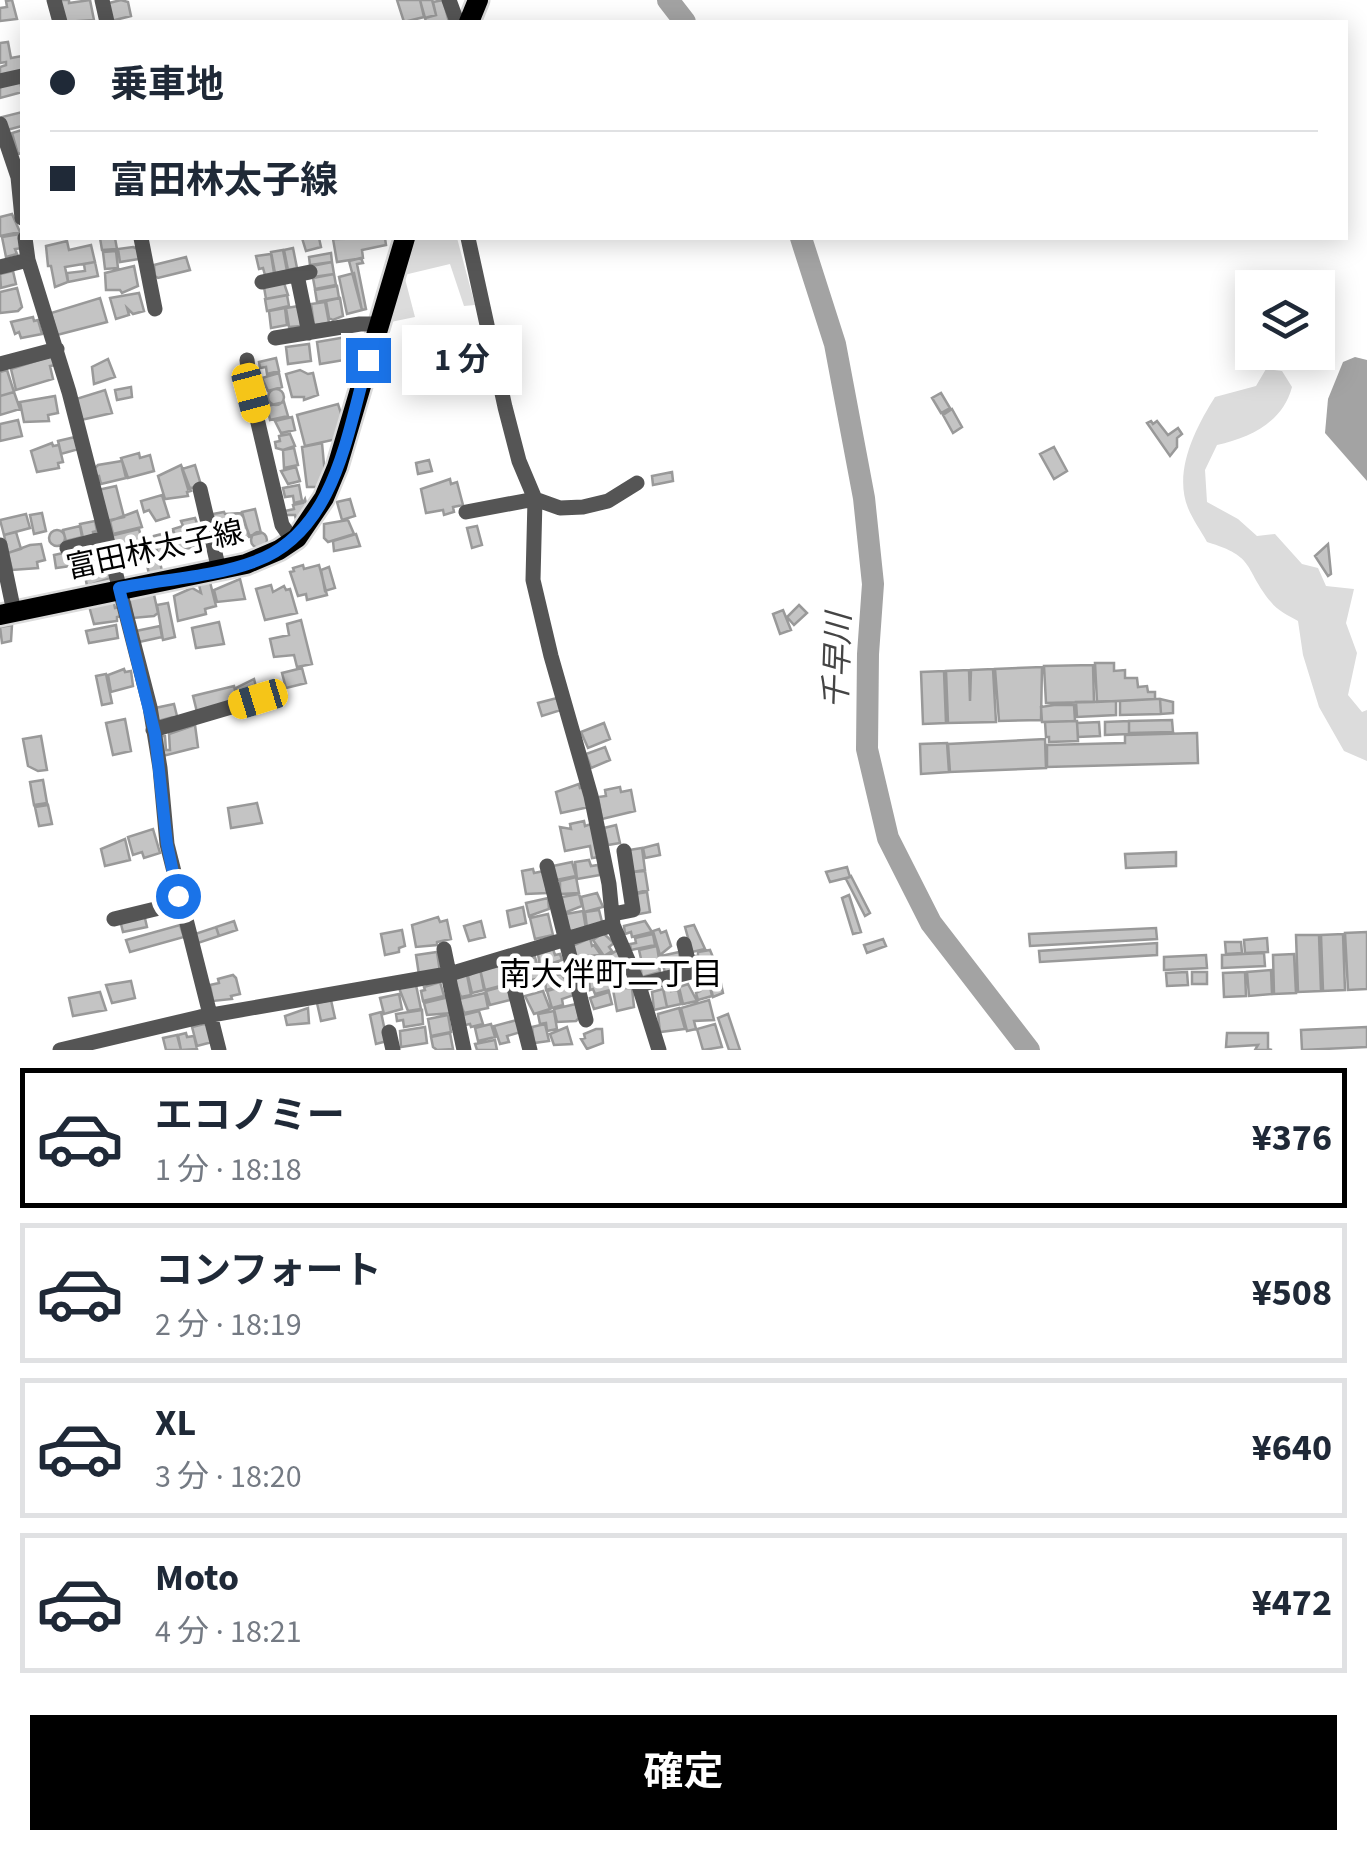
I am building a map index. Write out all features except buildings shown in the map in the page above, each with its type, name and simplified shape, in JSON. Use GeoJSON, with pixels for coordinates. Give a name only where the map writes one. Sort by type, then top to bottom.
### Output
{"type":"FeatureCollection","features":[{"type":"Feature","properties":{"kind":"main road","name":"富田林太子線"},"geometry":{"type":"LineString","coordinates":[[7,613],[219,570],[257,560],[293,541],[312,519],[331,482],[404,240]]}},
{"type":"Feature","properties":{"kind":"street"},"geometry":{"type":"LineString","coordinates":[[449,0],[456,18],[462,20]]}},
{"type":"Feature","properties":{"kind":"street"},"geometry":{"type":"LineString","coordinates":[[0,124],[20,181],[0,186]]}},
{"type":"Feature","properties":{"kind":"street"},"geometry":{"type":"LineString","coordinates":[[25,240],[119,588],[153,730],[167,844],[220,1050]]}},
{"type":"Feature","properties":{"kind":"street"},"geometry":{"type":"LineString","coordinates":[[141,240],[155,309]]}},
{"type":"Feature","properties":{"kind":"street"},"geometry":{"type":"LineString","coordinates":[[468,240],[521,466],[535,499],[533,580],[591,796],[613,920],[659,1050]]}},
{"type":"Feature","properties":{"kind":"street"},"geometry":{"type":"LineString","coordinates":[[0,266],[28,260]]}},
{"type":"Feature","properties":{"kind":"street"},"geometry":{"type":"LineString","coordinates":[[262,282],[304,274],[309,333]]}},
{"type":"Feature","properties":{"kind":"street"},"geometry":{"type":"LineString","coordinates":[[275,338],[379,324]]}},
{"type":"Feature","properties":{"kind":"street"},"geometry":{"type":"LineString","coordinates":[[0,364],[57,349]]}},
{"type":"Feature","properties":{"kind":"street"},"geometry":{"type":"LineString","coordinates":[[248,360],[251,393],[282,525],[293,541]]}},
{"type":"Feature","properties":{"kind":"street"},"geometry":{"type":"LineString","coordinates":[[466,512],[535,499],[560,508],[583,508],[608,501],[637,483]]}},
{"type":"Feature","properties":{"kind":"street"},"geometry":{"type":"LineString","coordinates":[[200,489],[219,570]]}},
{"type":"Feature","properties":{"kind":"street"},"geometry":{"type":"LineString","coordinates":[[67,548],[105,538]]}},
{"type":"Feature","properties":{"kind":"street"},"geometry":{"type":"LineString","coordinates":[[0,546],[7,613]]}},
{"type":"Feature","properties":{"kind":"street"},"geometry":{"type":"LineString","coordinates":[[153,730],[258,699]]}},
{"type":"Feature","properties":{"kind":"street"},"geometry":{"type":"LineString","coordinates":[[60,1050],[211,1016],[449,973],[564,940],[633,910],[624,850]]}},
{"type":"Feature","properties":{"kind":"street"},"geometry":{"type":"LineString","coordinates":[[547,866],[586,1020]]}},
{"type":"Feature","properties":{"kind":"street"},"geometry":{"type":"LineString","coordinates":[[114,920],[180,903]]}},
{"type":"Feature","properties":{"kind":"street"},"geometry":{"type":"LineString","coordinates":[[639,985],[697,971],[684,944]]}},
{"type":"Feature","properties":{"kind":"street"},"geometry":{"type":"LineString","coordinates":[[444,949],[464,1050]]}},
{"type":"Feature","properties":{"kind":"street"},"geometry":{"type":"LineString","coordinates":[[506,958],[530,1050]]}},
{"type":"Feature","properties":{"kind":"street"},"geometry":{"type":"LineString","coordinates":[[389,1032],[393,1050]]}},
{"type":"Feature","properties":{"kind":"shaded area"},"geometry":{"type":"Polygon","coordinates":[[[410,240],[458,240],[475,305],[464,306],[450,264],[404,275],[415,317],[386,323],[410,240]]]}},
{"type":"Feature","properties":{"kind":"shaded area"},"geometry":{"type":"Polygon","coordinates":[[[1355,357],[1367,360],[1367,481],[1325,433],[1328,399],[1343,362],[1355,357]]]}},
{"type":"Feature","properties":{"kind":"shaded area"},"geometry":{"type":"Polygon","coordinates":[[[1265,370],[1274,370],[1282,371],[1292,387],[1281,410],[1264,426],[1217,445],[1205,470],[1207,502],[1238,519],[1257,536],[1275,534],[1302,564],[1318,568],[1326,586],[1354,589],[1346,623],[1357,653],[1348,695],[1362,712],[1367,710],[1367,761],[1344,751],[1319,707],[1303,655],[1298,621],[1274,605],[1242,559],[1207,542],[1184,494],[1189,450],[1215,397],[1256,386],[1265,370]]]}},
{"type":"Feature","properties":{"kind":"waterway","name":"千早川"},"geometry":{"type":"LineString","coordinates":[[668,0],[683,20]]}},
{"type":"Feature","properties":{"kind":"waterway","name":"千早川"},"geometry":{"type":"LineString","coordinates":[[802,240],[835,344],[864,498],[873,584],[867,749],[888,838],[931,923],[1029,1050]]}},
{"type":"Feature","properties":{"kind":"district","name":"南大伴町二丁目"},"geometry":{"type":"Point","coordinates":[611,975]}},
{"type":"Feature","properties":{"kind":"route"},"geometry":{"type":"LineString","coordinates":[[178,896],[167,844],[150,707],[119,588],[246,564],[296,538],[318,510],[331,482],[368,360]]}}]}
